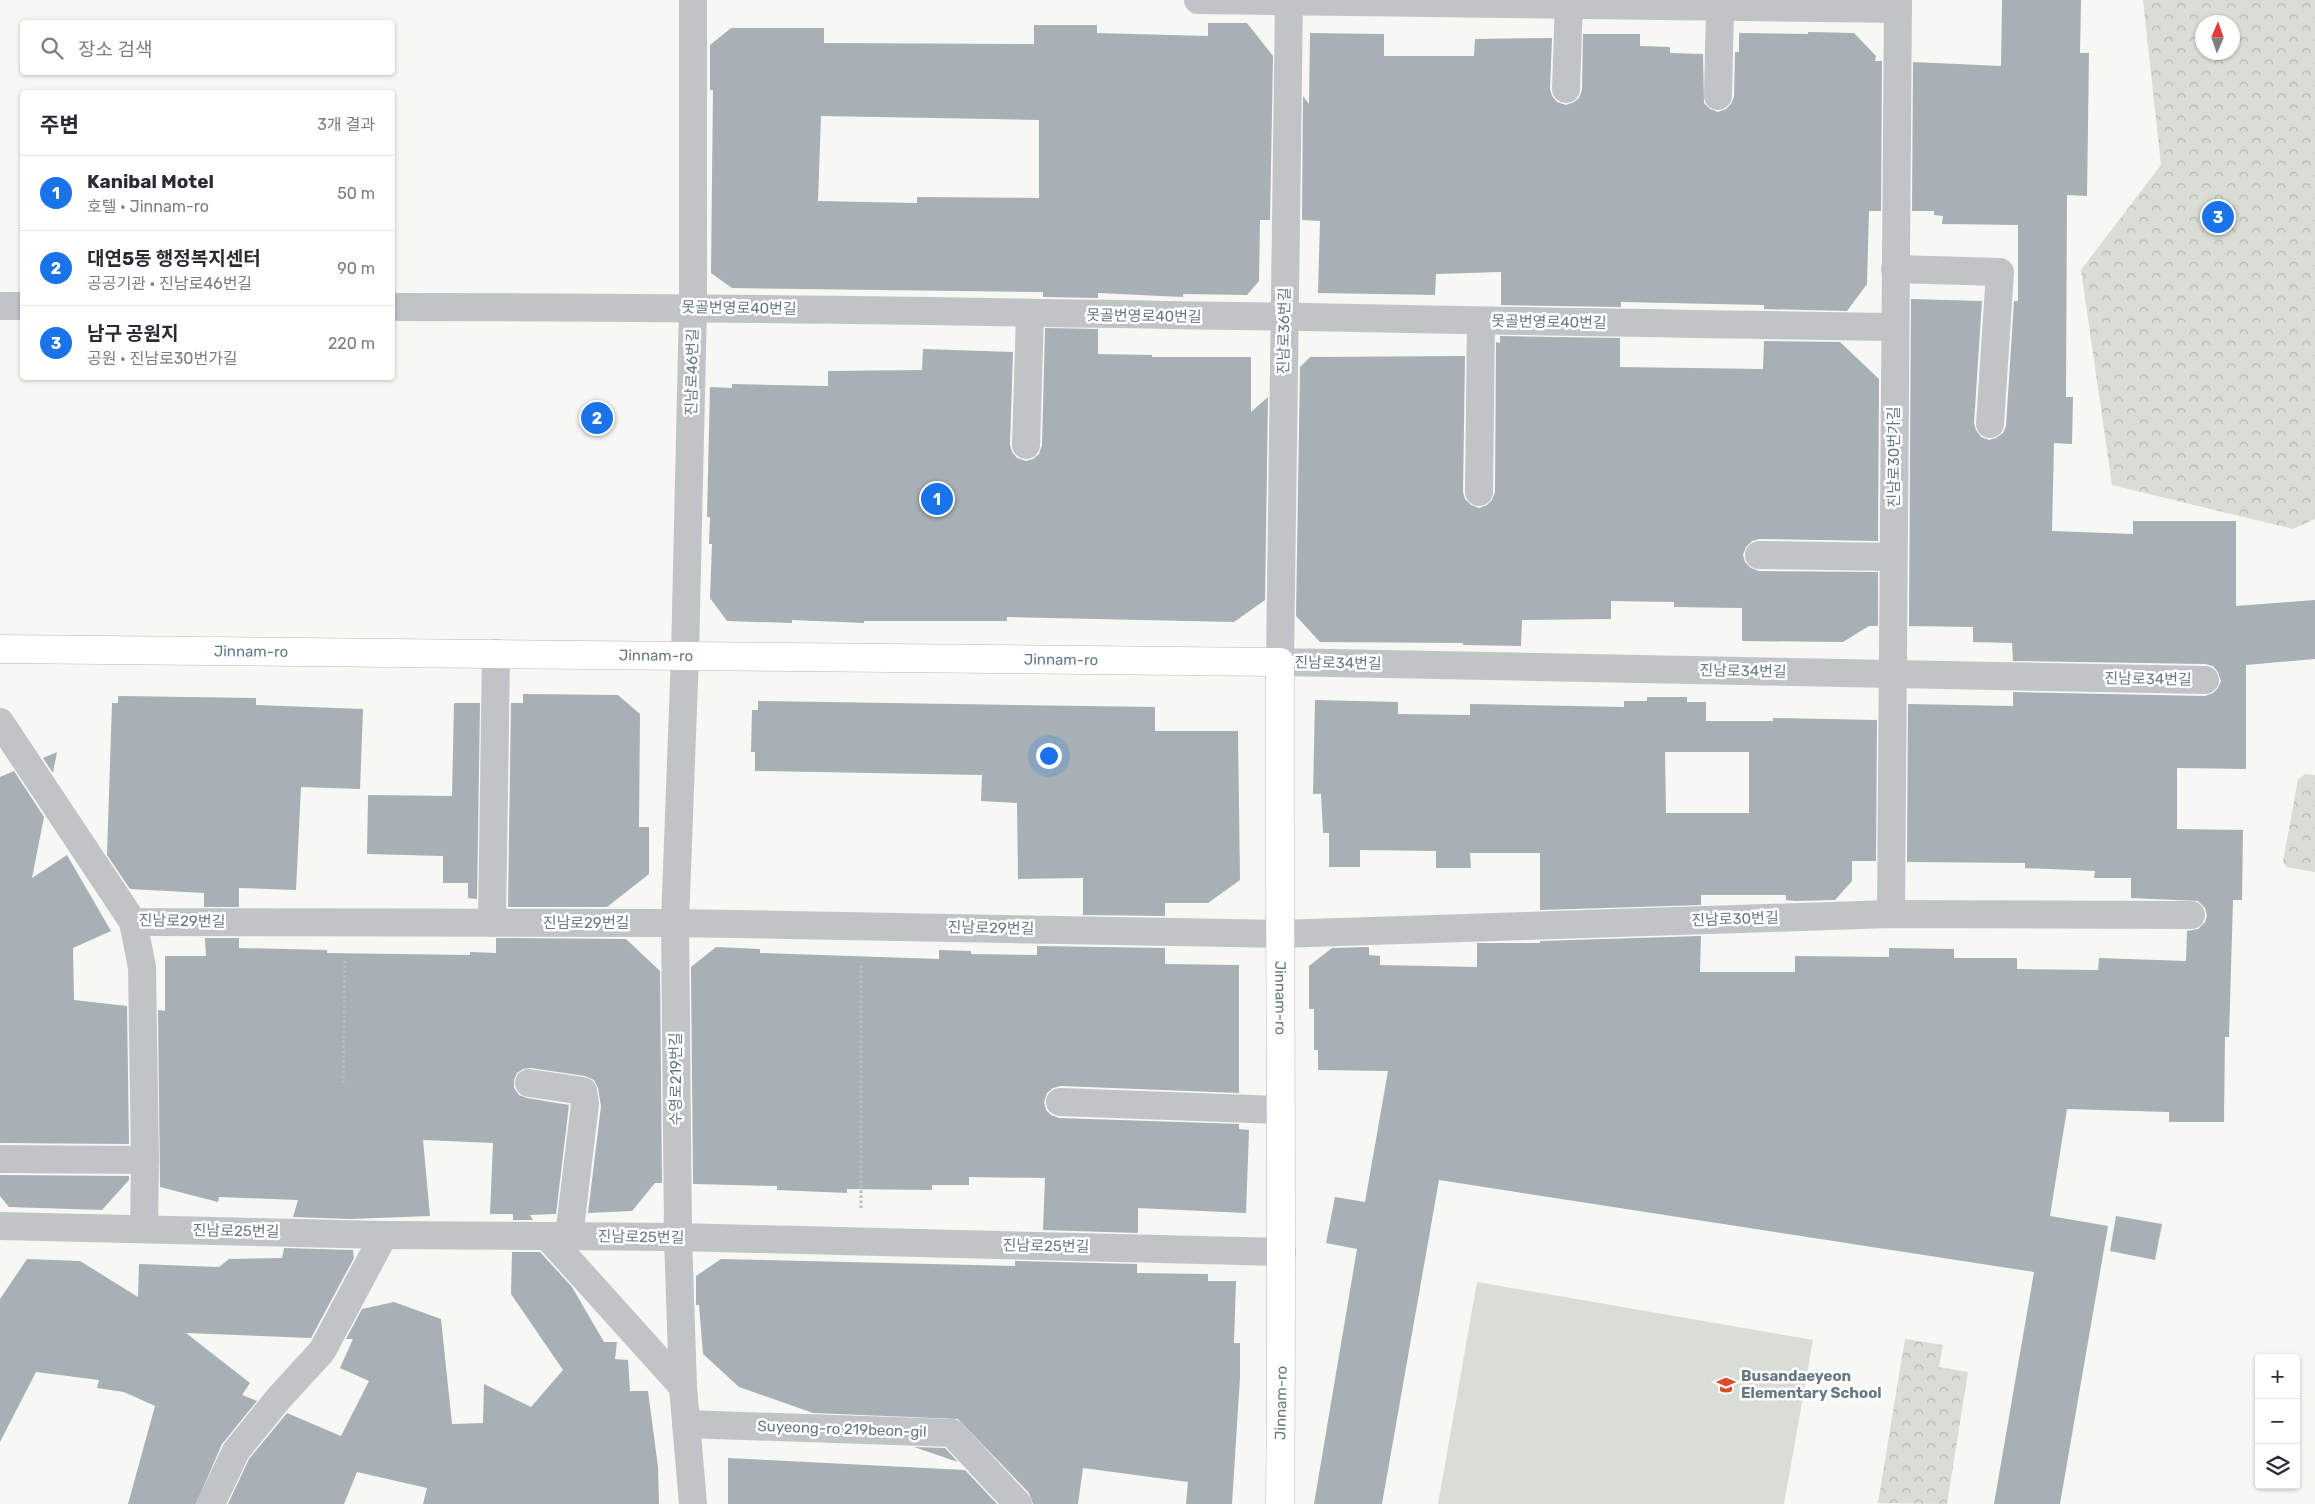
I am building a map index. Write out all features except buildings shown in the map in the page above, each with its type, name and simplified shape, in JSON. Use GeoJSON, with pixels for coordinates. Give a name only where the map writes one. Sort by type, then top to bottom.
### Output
{"type":"FeatureCollection","features":[{"type":"Feature","properties":{"kind":"main road","name":"Jinnam-ro"},"geometry":{"type":"LineString","coordinates":[[0,649],[685,654],[1280,662],[1279,934],[1282,1252],[1280,1504]]}},
{"type":"Feature","properties":{"kind":"street","name":"진남로46번길"},"geometry":{"type":"LineString","coordinates":[[685,654],[693,307],[694,0]]}},
{"type":"Feature","properties":{"kind":"street"},"geometry":{"type":"LineString","coordinates":[[1198,0],[1569,2],[1720,6],[1898,4]]}},
{"type":"Feature","properties":{"kind":"street","name":"진남로36번길"},"geometry":{"type":"LineString","coordinates":[[1280,662],[1289,0]]}},
{"type":"Feature","properties":{"kind":"street"},"geometry":{"type":"LineString","coordinates":[[1566,89],[1569,2]]}},
{"type":"Feature","properties":{"kind":"street","name":"진남로30번가길"},"geometry":{"type":"LineString","coordinates":[[1891,914],[1898,4]]}},
{"type":"Feature","properties":{"kind":"street"},"geometry":{"type":"LineString","coordinates":[[1718,96],[1720,6]]}},
{"type":"Feature","properties":{"kind":"street"},"geometry":{"type":"LineString","coordinates":[[1895,269],[2000,272],[1990,424]]}},
{"type":"Feature","properties":{"kind":"street"},"geometry":{"type":"LineString","coordinates":[[0,306],[20,306]]}},
{"type":"Feature","properties":{"kind":"street","name":"못골번영로40번길"},"geometry":{"type":"LineString","coordinates":[[395,306],[693,307],[1895,327]]}},
{"type":"Feature","properties":{"kind":"street"},"geometry":{"type":"LineString","coordinates":[[1026,445],[1030,314]]}},
{"type":"Feature","properties":{"kind":"street"},"geometry":{"type":"LineString","coordinates":[[1479,492],[1481,321]]}},
{"type":"Feature","properties":{"kind":"street"},"geometry":{"type":"LineString","coordinates":[[1759,555],[1893,557]]}},
{"type":"Feature","properties":{"kind":"street"},"geometry":{"type":"LineString","coordinates":[[492,923],[496,653]]}},
{"type":"Feature","properties":{"kind":"street","name":"수영로219번길"},"geometry":{"type":"LineString","coordinates":[[685,654],[675,923],[678,1237],[683,1387],[693,1504]]}},
{"type":"Feature","properties":{"kind":"street","name":"진남로34번길"},"geometry":{"type":"LineString","coordinates":[[1280,662],[2205,680]]}},
{"type":"Feature","properties":{"kind":"street","name":"진남로29번길"},"geometry":{"type":"LineString","coordinates":[[0,722],[133,922],[675,923],[1279,934]]}},
{"type":"Feature","properties":{"kind":"street","name":"진남로30번길"},"geometry":{"type":"LineString","coordinates":[[1279,934],[1891,914],[2191,915]]}},
{"type":"Feature","properties":{"kind":"street"},"geometry":{"type":"LineString","coordinates":[[133,922],[142,966],[145,1160],[144,1229]]}},
{"type":"Feature","properties":{"kind":"street"},"geometry":{"type":"LineString","coordinates":[[529,1083],[583,1091],[585,1104],[558,1236],[683,1387]]}},
{"type":"Feature","properties":{"kind":"street"},"geometry":{"type":"LineString","coordinates":[[1060,1102],[1281,1110]]}},
{"type":"Feature","properties":{"kind":"street"},"geometry":{"type":"LineString","coordinates":[[0,1159],[145,1160]]}},
{"type":"Feature","properties":{"kind":"street","name":"진남로25번길"},"geometry":{"type":"LineString","coordinates":[[0,1226],[384,1235],[678,1237],[1282,1252]]}},
{"type":"Feature","properties":{"kind":"street"},"geometry":{"type":"LineString","coordinates":[[211,1504],[236,1451],[278,1398],[322,1351],[384,1235]]}},
{"type":"Feature","properties":{"kind":"street","name":"Suyeong-ro 219beon-gil"},"geometry":{"type":"LineString","coordinates":[[686,1424],[952,1433],[1018,1504]]}},
{"type":"Feature","properties":{"kind":"path"},"geometry":{"type":"LineString","coordinates":[[343,1083],[345,922]]}},
{"type":"Feature","properties":{"kind":"path"},"geometry":{"type":"LineString","coordinates":[[861,926],[861,1241]]}},
{"type":"Feature","properties":{"kind":"green space"},"geometry":{"type":"Polygon","coordinates":[[[2143,0],[2315,0],[2315,519],[2293,529],[2112,485],[2081,270],[2161,165],[2143,0]]]}},
{"type":"Feature","properties":{"kind":"green space"},"geometry":{"type":"Polygon","coordinates":[[[2305,774],[2315,775],[2315,872],[2286,867],[2283,861],[2298,780],[2305,774]]]}},
{"type":"Feature","properties":{"kind":"green space"},"geometry":{"type":"Polygon","coordinates":[[[1477,1282],[1813,1340],[1784,1504],[1438,1504],[1477,1282]]]}},
{"type":"Feature","properties":{"kind":"green space"},"geometry":{"type":"Polygon","coordinates":[[[1905,1339],[1943,1345],[1939,1367],[1968,1372],[1947,1504],[1878,1503],[1905,1339]]]}},
{"type":"Feature","properties":{"kind":"place","name":"남구 공원지"},"geometry":{"type":"Point","coordinates":[2218,217]}},
{"type":"Feature","properties":{"kind":"place","name":"대연5동 행정복지센터"},"geometry":{"type":"Point","coordinates":[597,418]}},
{"type":"Feature","properties":{"kind":"place","name":"Kanibal Motel"},"geometry":{"type":"Point","coordinates":[937,499]}},
{"type":"Feature","properties":{"kind":"place","name":"Busandaeyeon Elementary School"},"geometry":{"type":"Point","coordinates":[1726,1385]}}]}
